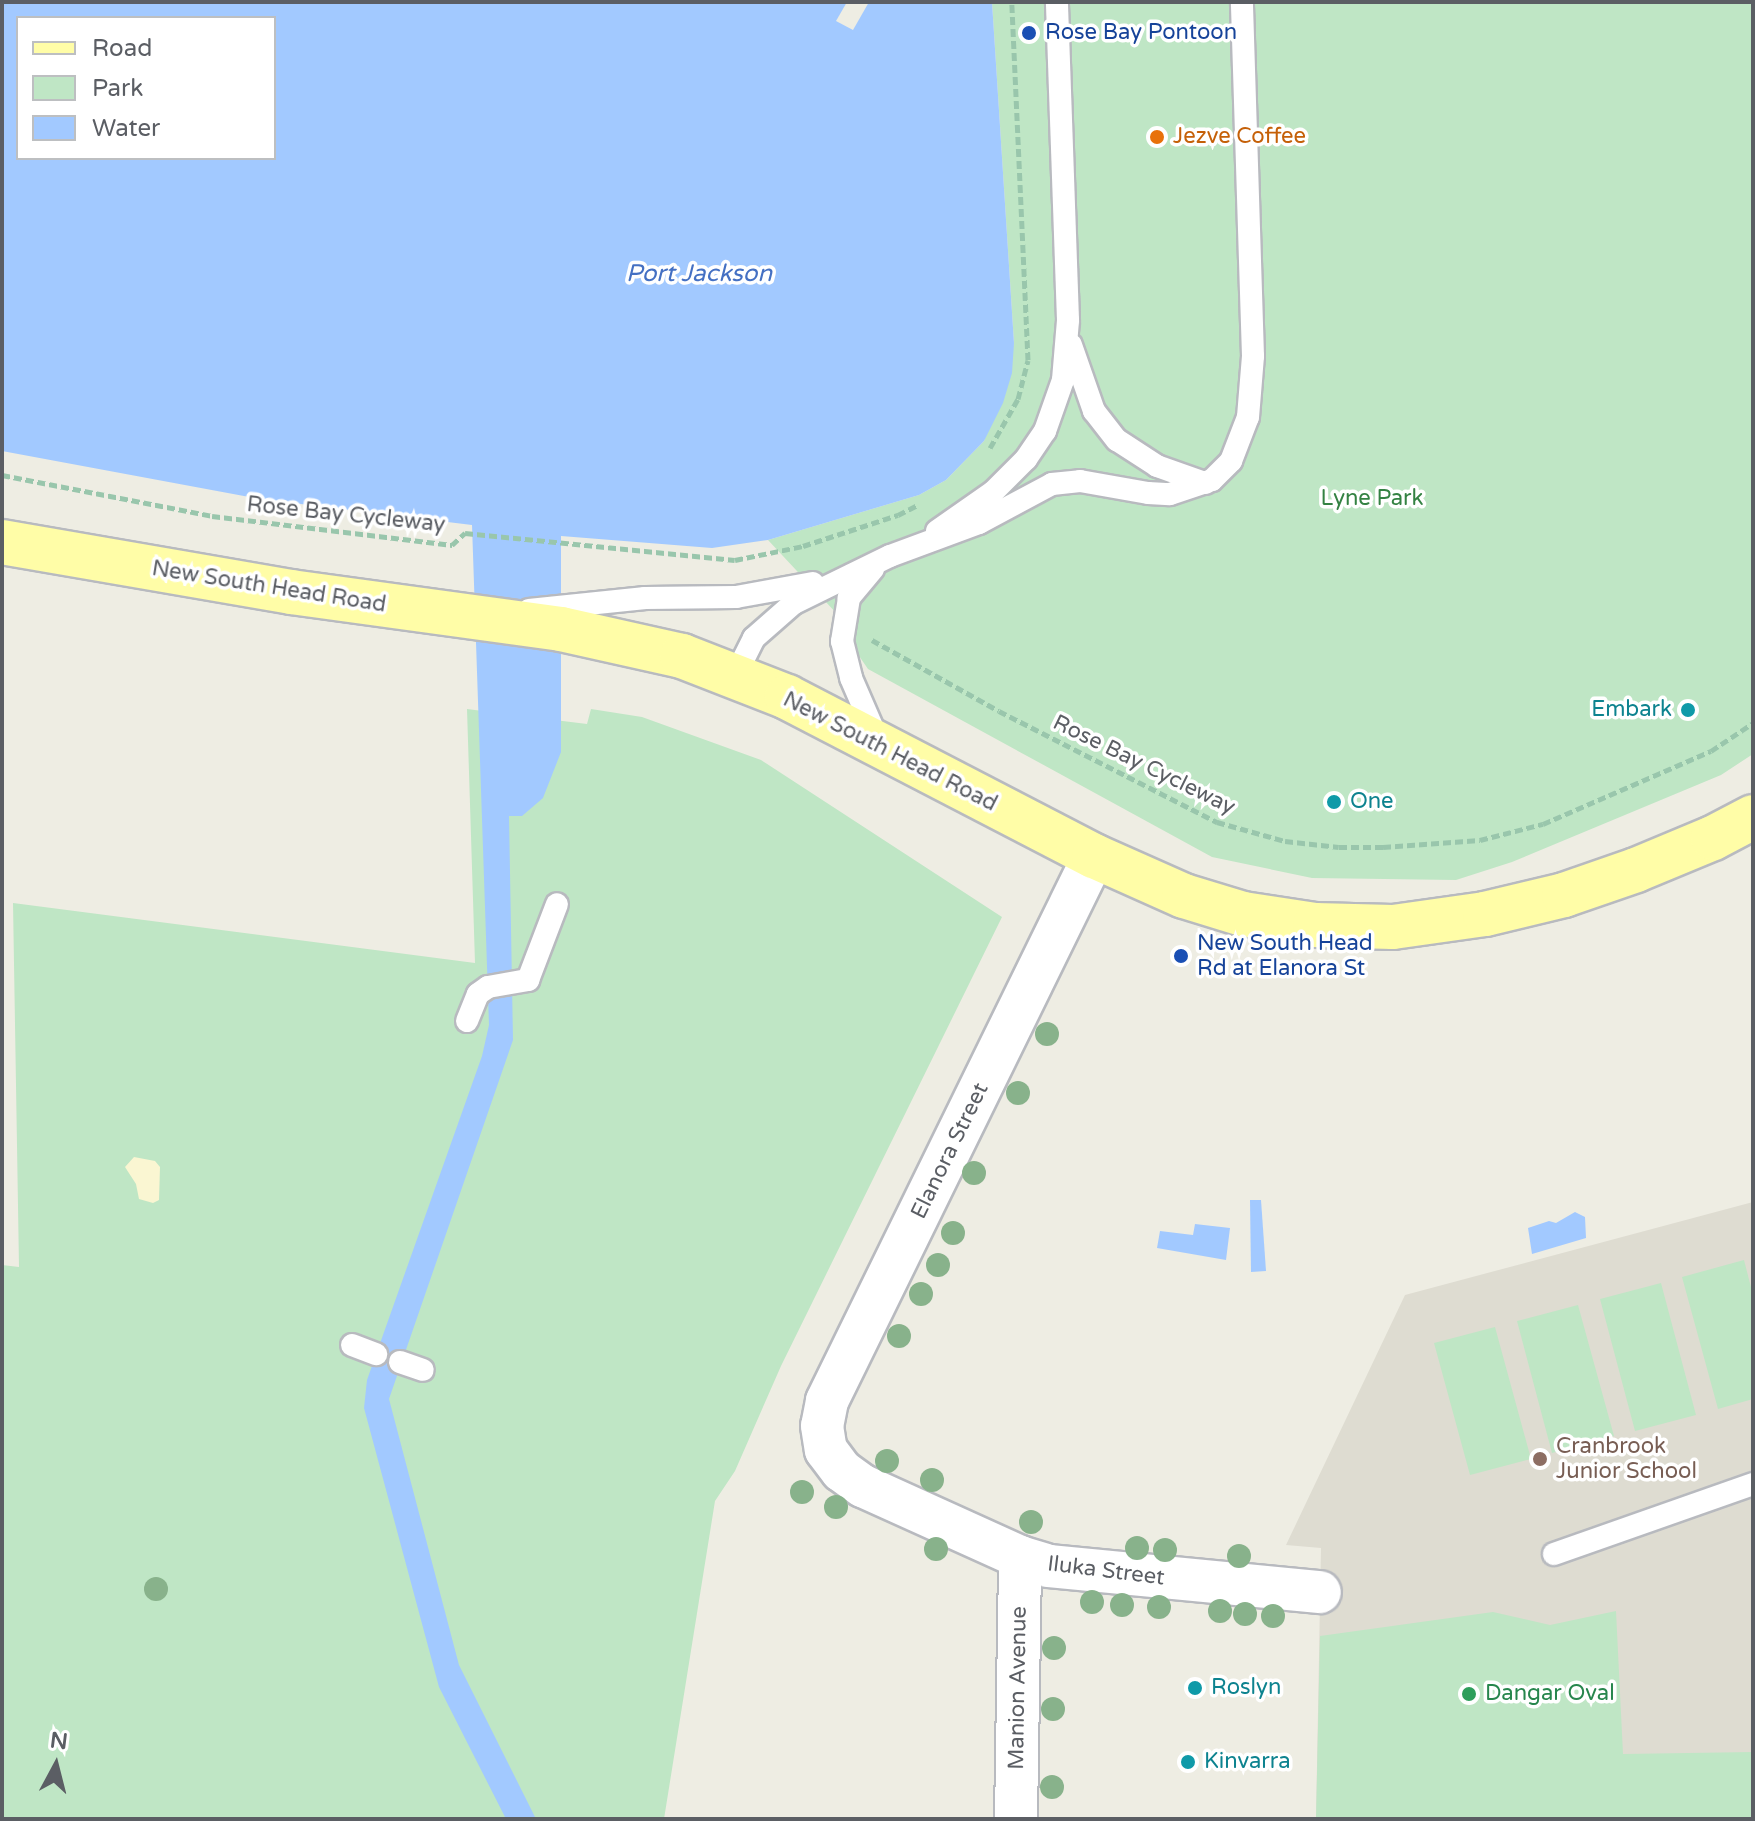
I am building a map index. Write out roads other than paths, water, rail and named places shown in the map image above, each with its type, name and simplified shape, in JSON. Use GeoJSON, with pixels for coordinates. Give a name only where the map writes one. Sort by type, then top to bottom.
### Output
{"type":"FeatureCollection","features":[{"type":"Feature","properties":{"kind":"main road","name":"New South Head Road"},"geometry":{"type":"LineString","coordinates":[[2,542],[291,592],[561,629],[645,646],[787,697],[1094,856],[1184,896],[1243,914],[1315,925],[1393,927],[1485,914],[1564,895],[1675,854],[1753,817]]}},
{"type":"Feature","properties":{"kind":"street","name":"Elanora Street"},"geometry":{"type":"LineString","coordinates":[[826,1450],[822,1426],[827,1401],[1094,856]]}},
{"type":"Feature","properties":{"kind":"street","name":"Iluka Street"},"geometry":{"type":"LineString","coordinates":[[826,1450],[842,1471],[863,1486],[1020,1557],[1078,1571],[1320,1592]]}},
{"type":"Feature","properties":{"kind":"street","name":"Manion Avenue"},"geometry":{"type":"LineString","coordinates":[[1016,1819],[1020,1557]]}},
{"type":"Feature","properties":{"kind":"lane"},"geometry":{"type":"LineString","coordinates":[[917,546],[993,492],[1038,444],[1060,395],[1068,336],[1057,2]]}},
{"type":"Feature","properties":{"kind":"lane"},"geometry":{"type":"LineString","coordinates":[[735,676],[754,638],[794,603],[890,556],[979,523],[1039,490],[1066,480],[1148,493],[1188,491],[1221,472],[1239,447],[1251,392],[1242,2]]}},
{"type":"Feature","properties":{"kind":"lane"},"geometry":{"type":"LineString","coordinates":[[1068,336],[1087,394],[1109,432],[1142,458],[1205,483]]}},
{"type":"Feature","properties":{"kind":"lane"},"geometry":{"type":"LineString","coordinates":[[881,747],[846,665],[842,631],[846,606],[854,589],[890,556]]}},
{"type":"Feature","properties":{"kind":"lane"},"geometry":{"type":"LineString","coordinates":[[472,616],[645,598],[767,594],[848,575]]}},
{"type":"Feature","properties":{"kind":"lane"},"geometry":{"type":"LineString","coordinates":[[467,1021],[478,994],[488,987],[528,980],[557,904]]}},
{"type":"Feature","properties":{"kind":"lane"},"geometry":{"type":"LineString","coordinates":[[352,1345],[376,1354]]}},
{"type":"Feature","properties":{"kind":"lane"},"geometry":{"type":"LineString","coordinates":[[400,1362],[423,1370]]}},
{"type":"Feature","properties":{"kind":"lane"},"geometry":{"type":"LineString","coordinates":[[1554,1554],[1753,1484]]}},
{"type":"Feature","properties":{"kind":"water","name":"Port Jackson"},"geometry":{"type":"Polygon","coordinates":[[[2,2],[992,2],[1014,343],[1012,373],[1003,403],[984,441],[946,480],[919,495],[768,540],[712,548],[561,536],[561,752],[543,798],[522,816],[509,816],[513,1040],[389,1399],[459,1665],[536,1819],[506,1819],[439,1687],[364,1408],[367,1380],[482,1056],[489,1025],[472,525],[260,499],[2,451],[2,2]]]}},
{"type":"Feature","properties":{"kind":"water"},"geometry":{"type":"Polygon","coordinates":[[[1250,1200],[1261,1200],[1266,1271],[1251,1272],[1250,1200]]]}},
{"type":"Feature","properties":{"kind":"water"},"geometry":{"type":"Polygon","coordinates":[[[1575,1212],[1585,1217],[1586,1238],[1532,1254],[1528,1228],[1549,1221],[1556,1223],[1575,1212]]]}},
{"type":"Feature","properties":{"kind":"water"},"geometry":{"type":"Polygon","coordinates":[[[1195,1224],[1230,1228],[1226,1260],[1157,1248],[1160,1231],[1193,1235],[1195,1224]]]}},
{"type":"Feature","properties":{"kind":"place","name":"Rose Bay Pontoon"},"geometry":{"type":"Point","coordinates":[1029,33]}},
{"type":"Feature","properties":{"kind":"place","name":"Jezve Coffee"},"geometry":{"type":"Point","coordinates":[1157,137]}},
{"type":"Feature","properties":{"kind":"place","name":"Embark"},"geometry":{"type":"Point","coordinates":[1688,710]}},
{"type":"Feature","properties":{"kind":"place","name":"One"},"geometry":{"type":"Point","coordinates":[1334,802]}},
{"type":"Feature","properties":{"kind":"place","name":"New South Head Rd at Elanora St"},"geometry":{"type":"Point","coordinates":[1181,956]}},
{"type":"Feature","properties":{"kind":"place","name":"Cranbrook Junior School"},"geometry":{"type":"Point","coordinates":[1540,1459]}},
{"type":"Feature","properties":{"kind":"place","name":"Roslyn"},"geometry":{"type":"Point","coordinates":[1195,1688]}},
{"type":"Feature","properties":{"kind":"place","name":"Dangar Oval"},"geometry":{"type":"Point","coordinates":[1469,1694]}},
{"type":"Feature","properties":{"kind":"place","name":"Kinvarra"},"geometry":{"type":"Point","coordinates":[1188,1762]}},
{"type":"Feature","properties":{"kind":"park label","name":"Lyne Park"},"geometry":{"type":"Point","coordinates":[1372,499]}}]}
